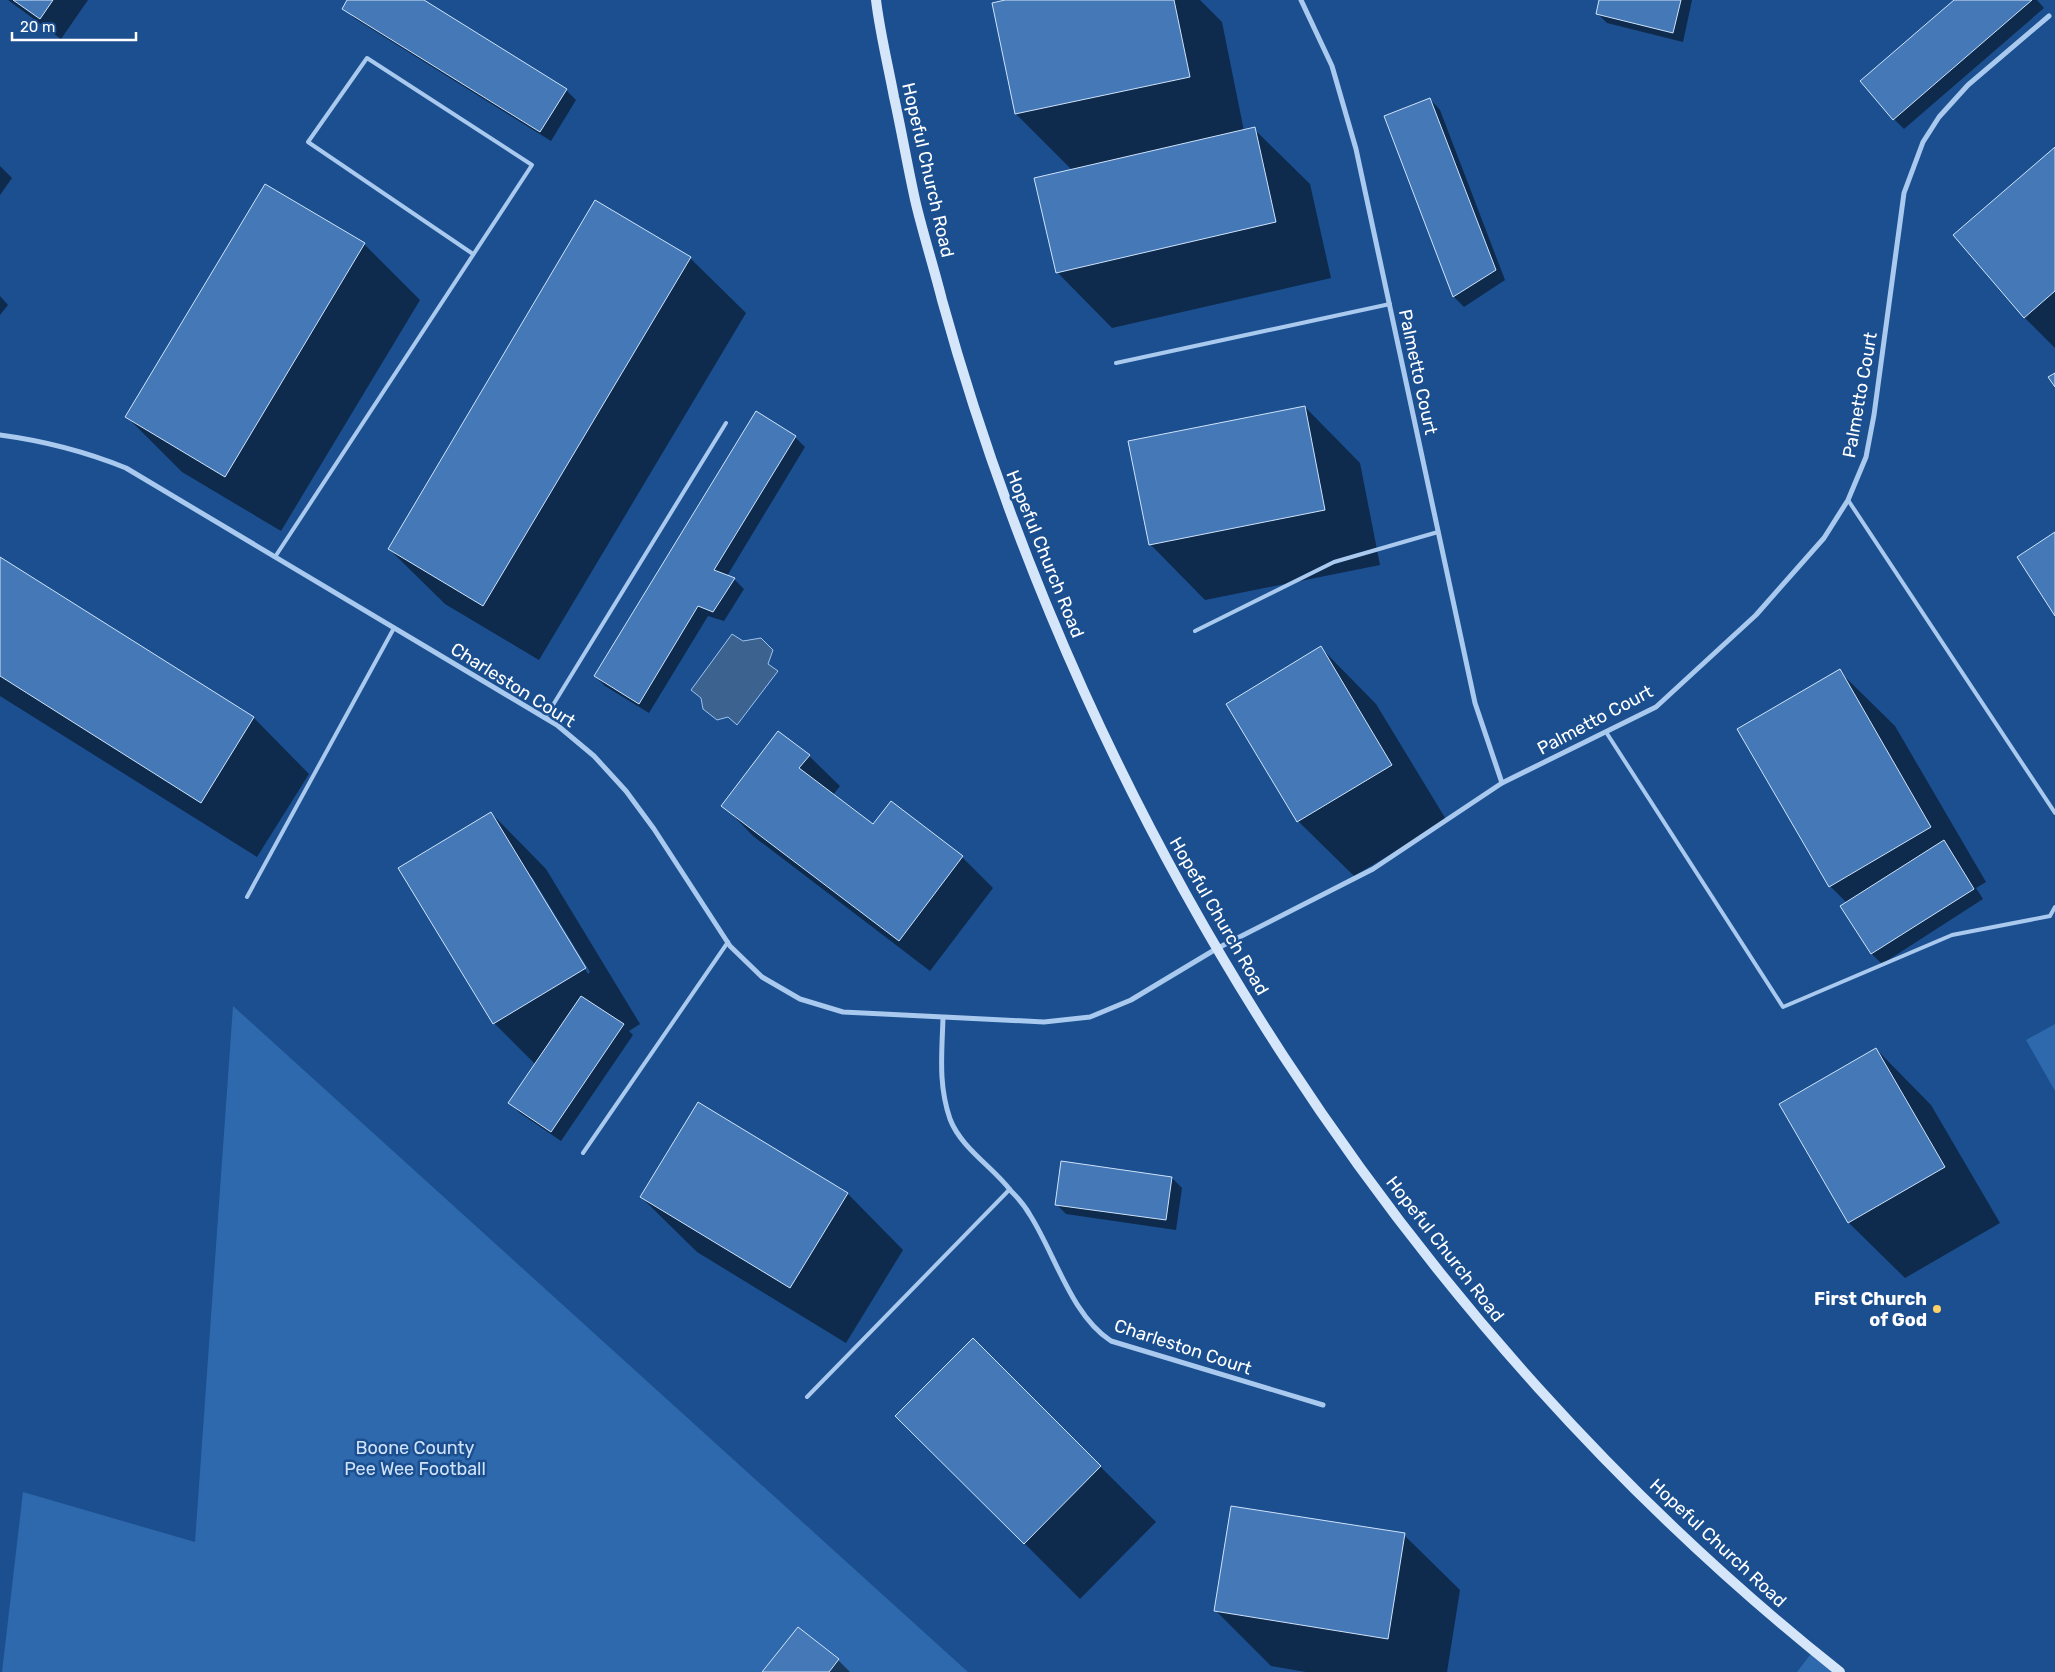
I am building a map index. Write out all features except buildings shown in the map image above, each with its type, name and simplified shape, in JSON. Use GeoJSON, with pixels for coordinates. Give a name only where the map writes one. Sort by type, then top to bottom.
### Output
{"type":"FeatureCollection","features":[{"type":"Feature","properties":{"kind":"main road","name":"Hopeful Church Road"},"geometry":{"type":"LineString","coordinates":[[876,0],[916,205],[966,387],[996,476],[1046,608],[1124,780],[1216,950],[1306,1089],[1398,1218],[1486,1328],[1581,1434],[1680,1534],[1785,1628],[1840,1672]]}},
{"type":"Feature","properties":{"kind":"street","name":"Palmetto Court"},"geometry":{"type":"LineString","coordinates":[[1301,0],[1332,66],[1356,150],[1475,703],[1502,783]]}},
{"type":"Feature","properties":{"kind":"street","name":"Palmetto Court"},"geometry":{"type":"LineString","coordinates":[[1216,950],[1373,869],[1502,783],[1656,707],[1756,615],[1824,538],[1848,500],[1866,457],[1874,415],[1904,193],[1923,142],[1939,117],[1968,85],[2049,16]]}},
{"type":"Feature","properties":{"kind":"street","name":"Charleston Court"},"geometry":{"type":"LineString","coordinates":[[0,435],[40,440],[84,451],[126,468],[545,718],[594,756],[626,791],[654,829],[728,942],[762,977],[800,999],[843,1012],[1044,1022],[1090,1017],[1131,1000],[1216,950]]}},
{"type":"Feature","properties":{"kind":"street","name":"Charleston Court"},"geometry":{"type":"LineString","coordinates":[[943,1018],[941,1084],[951,1121],[966,1144],[1010,1189],[1030,1214],[1084,1316],[1097,1332],[1111,1341],[1322,1405]]}},
{"type":"Feature","properties":{"kind":"lane"},"geometry":{"type":"LineString","coordinates":[[275,556],[532,165],[367,58],[308,142],[473,254]]}},
{"type":"Feature","properties":{"kind":"lane"},"geometry":{"type":"LineString","coordinates":[[1116,363],[1390,304]]}},
{"type":"Feature","properties":{"kind":"lane"},"geometry":{"type":"LineString","coordinates":[[545,718],[726,423]]}},
{"type":"Feature","properties":{"kind":"lane"},"geometry":{"type":"LineString","coordinates":[[1848,500],[2055,813]]}},
{"type":"Feature","properties":{"kind":"lane"},"geometry":{"type":"LineString","coordinates":[[1195,631],[1334,562],[1438,532]]}},
{"type":"Feature","properties":{"kind":"lane"},"geometry":{"type":"LineString","coordinates":[[247,897],[394,628]]}},
{"type":"Feature","properties":{"kind":"lane"},"geometry":{"type":"LineString","coordinates":[[1606,732],[1783,1007],[1952,935],[2050,916],[2055,907]]}},
{"type":"Feature","properties":{"kind":"lane"},"geometry":{"type":"LineString","coordinates":[[582,1153],[728,942]]}},
{"type":"Feature","properties":{"kind":"lane"},"geometry":{"type":"LineString","coordinates":[[807,1397],[1010,1189]]}},
{"type":"Feature","properties":{"kind":"green space","name":"Boone County Pee Wee Football"},"geometry":{"type":"Polygon","coordinates":[[[233,1006],[968,1672],[2,1672],[23,1492],[195,1542],[233,1006]]]}},
{"type":"Feature","properties":{"kind":"green space"},"geometry":{"type":"Polygon","coordinates":[[[2055,1024],[2055,1091],[2026,1040],[2055,1024]]]}},
{"type":"Feature","properties":{"kind":"green space"},"geometry":{"type":"Polygon","coordinates":[[[1813,1651],[1840,1672],[1797,1672],[1813,1651]]]}},
{"type":"Feature","properties":{"kind":"shaded area"},"geometry":{"type":"Polygon","coordinates":[[[732,634],[743,641],[761,638],[773,650],[768,664],[778,671],[737,725],[728,717],[717,720],[703,709],[701,698],[691,690],[732,634]]]}},
{"type":"Feature","properties":{"kind":"place","name":"First Church of God"},"geometry":{"type":"Point","coordinates":[1937,1309]}}]}
